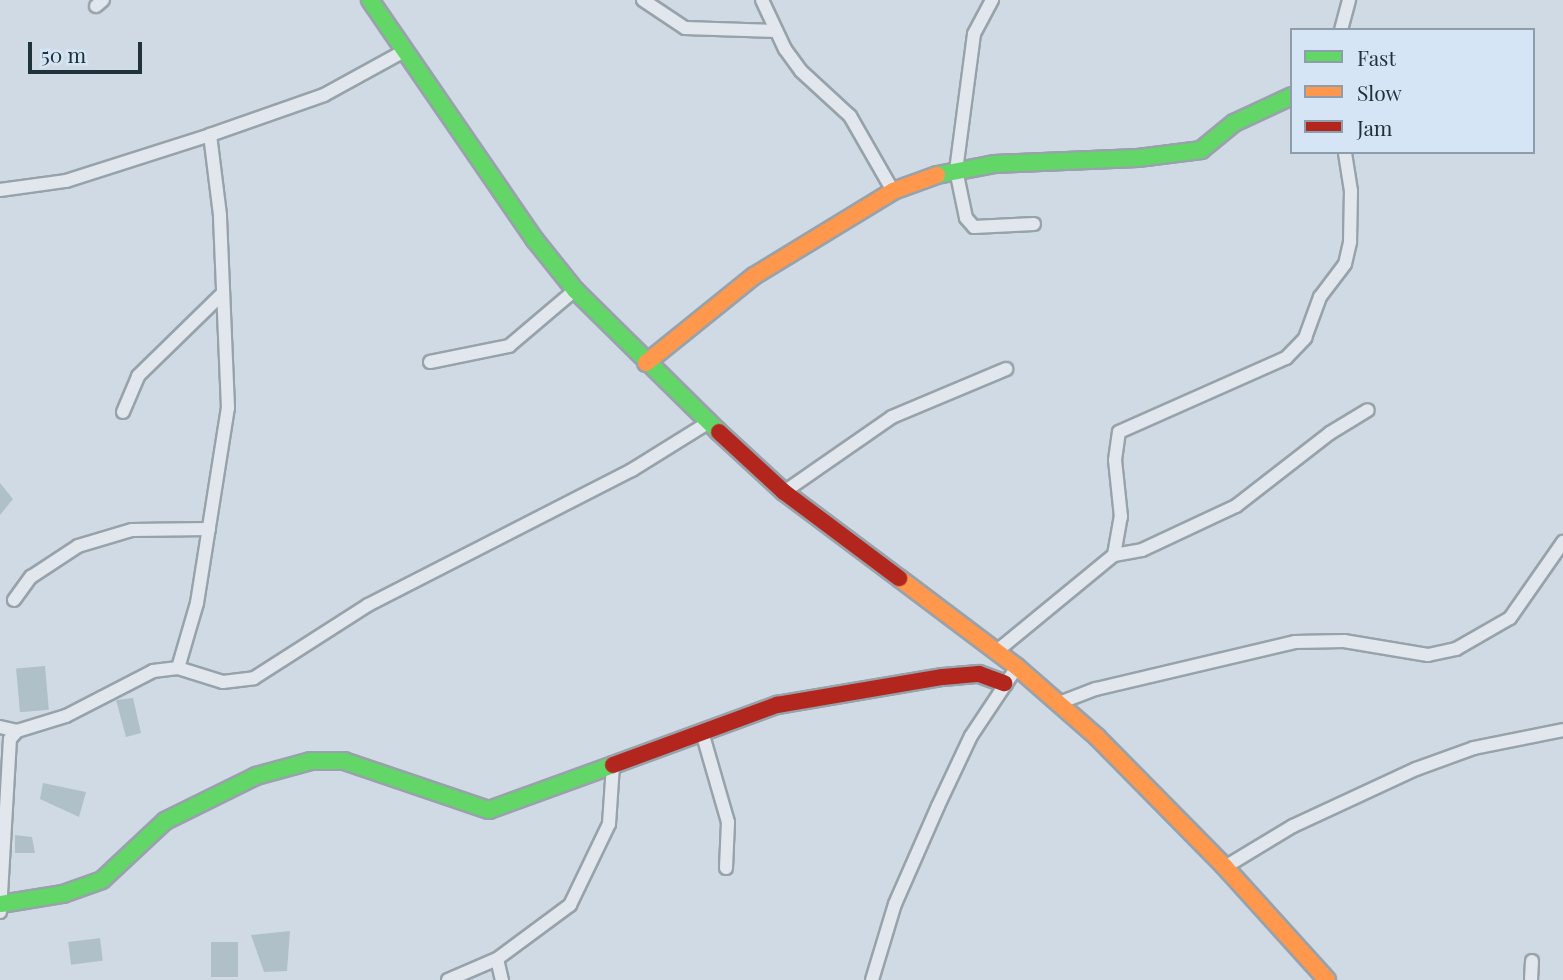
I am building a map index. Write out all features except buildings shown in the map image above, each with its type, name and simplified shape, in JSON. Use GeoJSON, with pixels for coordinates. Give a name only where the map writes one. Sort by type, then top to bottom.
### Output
{"type":"FeatureCollection","features":[{"type":"Feature","properties":{"kind":"street"},"geometry":{"type":"LineString","coordinates":[[370,0],[575,290],[646,363],[706,424],[783,492],[997,651],[1059,703],[1225,867],[1327,980]]}},
{"type":"Feature","properties":{"kind":"street"},"geometry":{"type":"LineString","coordinates":[[643,0],[685,29],[776,31]]}},
{"type":"Feature","properties":{"kind":"street"},"geometry":{"type":"LineString","coordinates":[[762,0],[776,31],[801,71],[850,116],[892,191]]}},
{"type":"Feature","properties":{"kind":"street"},"geometry":{"type":"LineString","coordinates":[[992,0],[974,34],[956,170],[966,218],[974,227],[1034,224]]}},
{"type":"Feature","properties":{"kind":"street"},"geometry":{"type":"LineString","coordinates":[[1342,28],[1349,0]]}},
{"type":"Feature","properties":{"kind":"street"},"geometry":{"type":"LineString","coordinates":[[0,190],[66,181],[210,135],[333,91],[404,51]]}},
{"type":"Feature","properties":{"kind":"street"},"geometry":{"type":"LineString","coordinates":[[646,363],[754,276],[892,191],[956,170],[1041,160],[1138,159],[1201,149],[1219,139],[1234,123],[1290,97]]}},
{"type":"Feature","properties":{"kind":"street"},"geometry":{"type":"LineString","coordinates":[[178,668],[194,616],[228,408],[223,293],[210,135]]}},
{"type":"Feature","properties":{"kind":"street"},"geometry":{"type":"LineString","coordinates":[[997,651],[1114,555],[1120,542],[1115,460],[1119,432],[1286,358],[1305,338],[1320,298],[1345,264],[1350,242],[1351,191],[1345,154]]}},
{"type":"Feature","properties":{"kind":"street"},"geometry":{"type":"LineString","coordinates":[[430,362],[509,346],[575,290]]}},
{"type":"Feature","properties":{"kind":"street"},"geometry":{"type":"LineString","coordinates":[[123,412],[138,376],[223,293]]}},
{"type":"Feature","properties":{"kind":"street"},"geometry":{"type":"LineString","coordinates":[[783,492],[892,417],[1006,369]]}},
{"type":"Feature","properties":{"kind":"street"},"geometry":{"type":"LineString","coordinates":[[1114,555],[1142,550],[1236,506],[1331,433],[1368,410]]}},
{"type":"Feature","properties":{"kind":"street"},"geometry":{"type":"LineString","coordinates":[[0,727],[17,731],[66,716],[153,671],[178,668],[223,682],[254,678],[368,605],[632,470],[706,424]]}},
{"type":"Feature","properties":{"kind":"street"},"geometry":{"type":"LineString","coordinates":[[14,600],[31,576],[78,546],[132,530],[209,529]]}},
{"type":"Feature","properties":{"kind":"street"},"geometry":{"type":"LineString","coordinates":[[1059,703],[1096,690],[1295,642],[1345,641],[1428,654],[1455,649],[1510,618],[1563,542]]}},
{"type":"Feature","properties":{"kind":"street"},"geometry":{"type":"LineString","coordinates":[[872,980],[895,904],[938,806],[971,736],[1017,667]]}},
{"type":"Feature","properties":{"kind":"street"},"geometry":{"type":"LineString","coordinates":[[1,904],[83,888],[102,880],[165,821],[256,776],[311,761],[344,761],[489,810],[777,705],[824,695],[979,674],[1004,683]]}},
{"type":"Feature","properties":{"kind":"street"},"geometry":{"type":"LineString","coordinates":[[1225,867],[1293,826],[1416,769],[1475,748],[1563,730]]}},
{"type":"Feature","properties":{"kind":"street"},"geometry":{"type":"LineString","coordinates":[[0,912],[10,739],[17,731]]}},
{"type":"Feature","properties":{"kind":"street"},"geometry":{"type":"LineString","coordinates":[[702,732],[728,822],[726,868]]}},
{"type":"Feature","properties":{"kind":"street"},"geometry":{"type":"LineString","coordinates":[[448,980],[497,959],[570,905],[609,824],[613,765]]}},
{"type":"Feature","properties":{"kind":"street"},"geometry":{"type":"LineString","coordinates":[[497,959],[502,980]]}},
{"type":"Feature","properties":{"kind":"street"},"geometry":{"type":"LineString","coordinates":[[1531,980],[1532,961]]}},
{"type":"Feature","properties":{"kind":"traffic: fast"},"geometry":{"type":"LineString","coordinates":[[370,0],[535,240],[575,290],[719,432]]}},
{"type":"Feature","properties":{"kind":"traffic: fast"},"geometry":{"type":"LineString","coordinates":[[937,175],[994,164],[1138,158],[1201,150],[1234,123],[1290,97]]}},
{"type":"Feature","properties":{"kind":"traffic: fast"},"geometry":{"type":"LineString","coordinates":[[1,904],[63,894],[102,880],[165,821],[256,776],[311,761],[344,761],[489,810],[613,765]]}},
{"type":"Feature","properties":{"kind":"traffic: slow"},"geometry":{"type":"LineString","coordinates":[[646,363],[754,276],[893,191],[937,175]]}},
{"type":"Feature","properties":{"kind":"traffic: slow"},"geometry":{"type":"LineString","coordinates":[[899,578],[1017,667],[1097,737],[1225,867],[1327,980]]}},
{"type":"Feature","properties":{"kind":"traffic: jam"},"geometry":{"type":"LineString","coordinates":[[719,432],[784,492],[899,578]]}},
{"type":"Feature","properties":{"kind":"traffic: jam"},"geometry":{"type":"LineString","coordinates":[[613,765],[777,705],[943,677],[979,674],[1004,683]]}}]}
